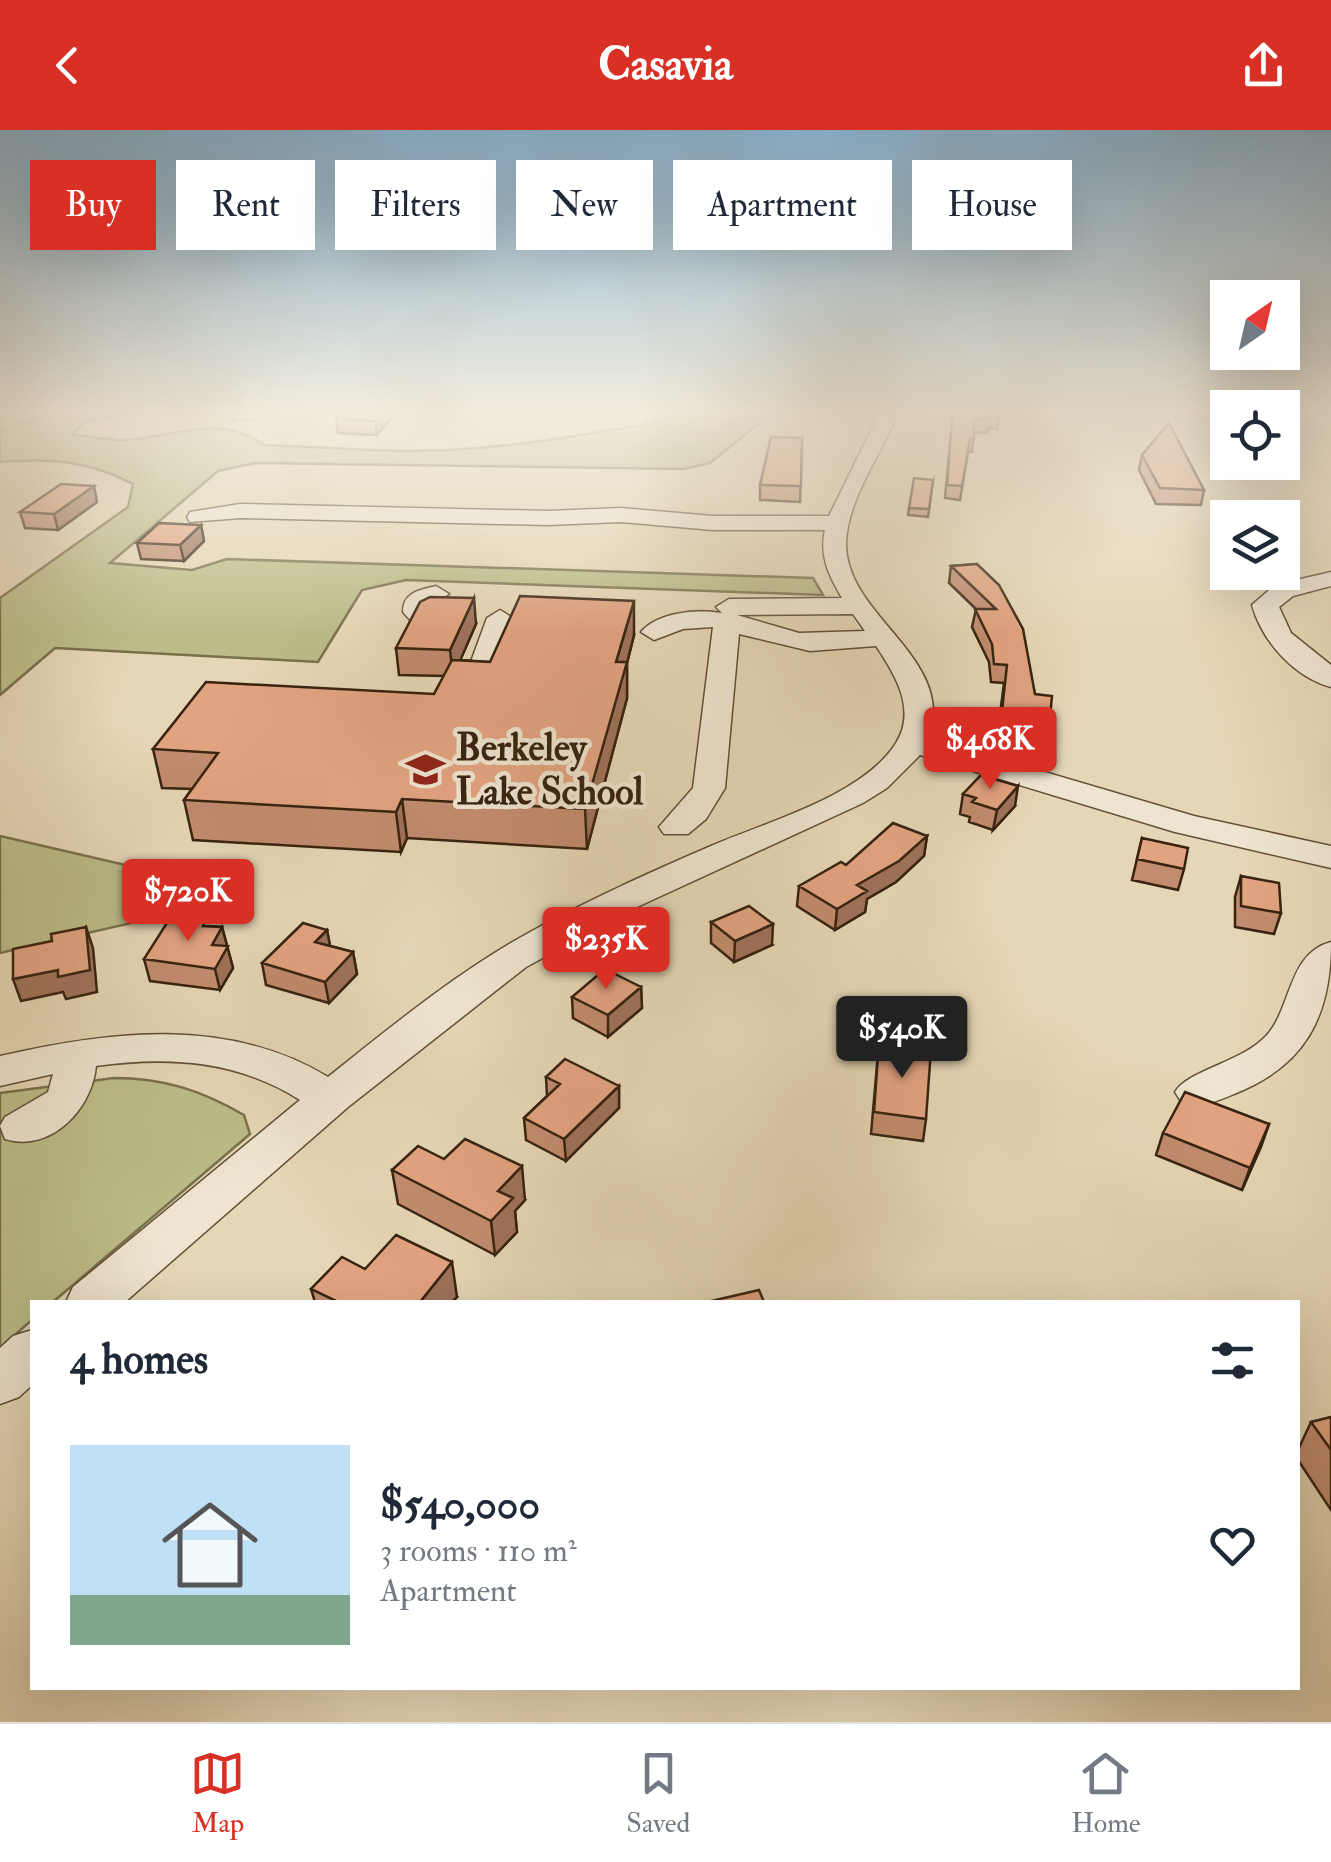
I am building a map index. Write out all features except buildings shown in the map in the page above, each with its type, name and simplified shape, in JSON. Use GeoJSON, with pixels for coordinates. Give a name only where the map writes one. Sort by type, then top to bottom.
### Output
{"type":"FeatureCollection","features":[{"type":"Feature","properties":{"kind":"street"},"geometry":{"type":"LineString","coordinates":[[93,1300],[232,1184],[328,1096],[581,908],[840,802],[872,782],[913,744],[920,720],[917,698],[886,636],[860,606],[837,565],[834,546],[838,524],[856,484]]}},
{"type":"Feature","properties":{"kind":"street"},"geometry":{"type":"LineString","coordinates":[[198,517],[240,512],[548,518],[622,515],[729,523],[838,524]]}},
{"type":"Feature","properties":{"kind":"street"},"geometry":{"type":"LineString","coordinates":[[1331,579],[1284,590],[1265,605],[1271,629],[1299,657],[1331,678]]}},
{"type":"Feature","properties":{"kind":"street"},"geometry":{"type":"LineString","coordinates":[[647,626],[686,619],[703,609],[860,606]]}},
{"type":"Feature","properties":{"kind":"street"},"geometry":{"type":"LineString","coordinates":[[703,609],[797,641],[818,643],[886,636]]}},
{"type":"Feature","properties":{"kind":"street"},"geometry":{"type":"LineString","coordinates":[[676,827],[694,812],[709,788],[703,609]]}},
{"type":"Feature","properties":{"kind":"street"},"geometry":{"type":"LineString","coordinates":[[480,675],[500,618]]}},
{"type":"Feature","properties":{"kind":"street"},"geometry":{"type":"LineString","coordinates":[[913,744],[1188,825],[1331,856]]}},
{"type":"Feature","properties":{"kind":"street"},"geometry":{"type":"LineString","coordinates":[[1197,1092],[1266,1063],[1286,1040],[1299,1018],[1307,985],[1331,954]]}},
{"type":"Feature","properties":{"kind":"street"},"geometry":{"type":"LineString","coordinates":[[0,1070],[131,1047],[204,1049],[274,1066],[328,1096]]}},
{"type":"Feature","properties":{"kind":"street"},"geometry":{"type":"LineString","coordinates":[[21,1128],[59,1109],[66,1100],[73,1090],[76,1055]]}},
{"type":"Feature","properties":{"kind":"street"},"geometry":{"type":"LineString","coordinates":[[0,1381],[30,1354]]}},
{"type":"Feature","properties":{"kind":"green space"},"geometry":{"type":"Polygon","coordinates":[[[133,484],[202,484],[110,563],[192,570],[227,559],[813,578],[823,595],[406,580],[362,590],[318,662],[55,648],[0,695],[0,598],[128,507],[133,484]]]}},
{"type":"Feature","properties":{"kind":"green space"},"geometry":{"type":"Polygon","coordinates":[[[0,836],[186,879],[158,917],[0,953],[0,836]]]}},
{"type":"Feature","properties":{"kind":"green space"},"geometry":{"type":"Polygon","coordinates":[[[114,1078],[165,1083],[244,1115],[250,1134],[55,1300],[30,1300],[30,1322],[0,1348],[0,1093],[114,1078]]]}},
{"type":"Feature","properties":{"kind":"place","name":"Berkeley Lake School"},"geometry":{"type":"Point","coordinates":[426,770]}}]}
